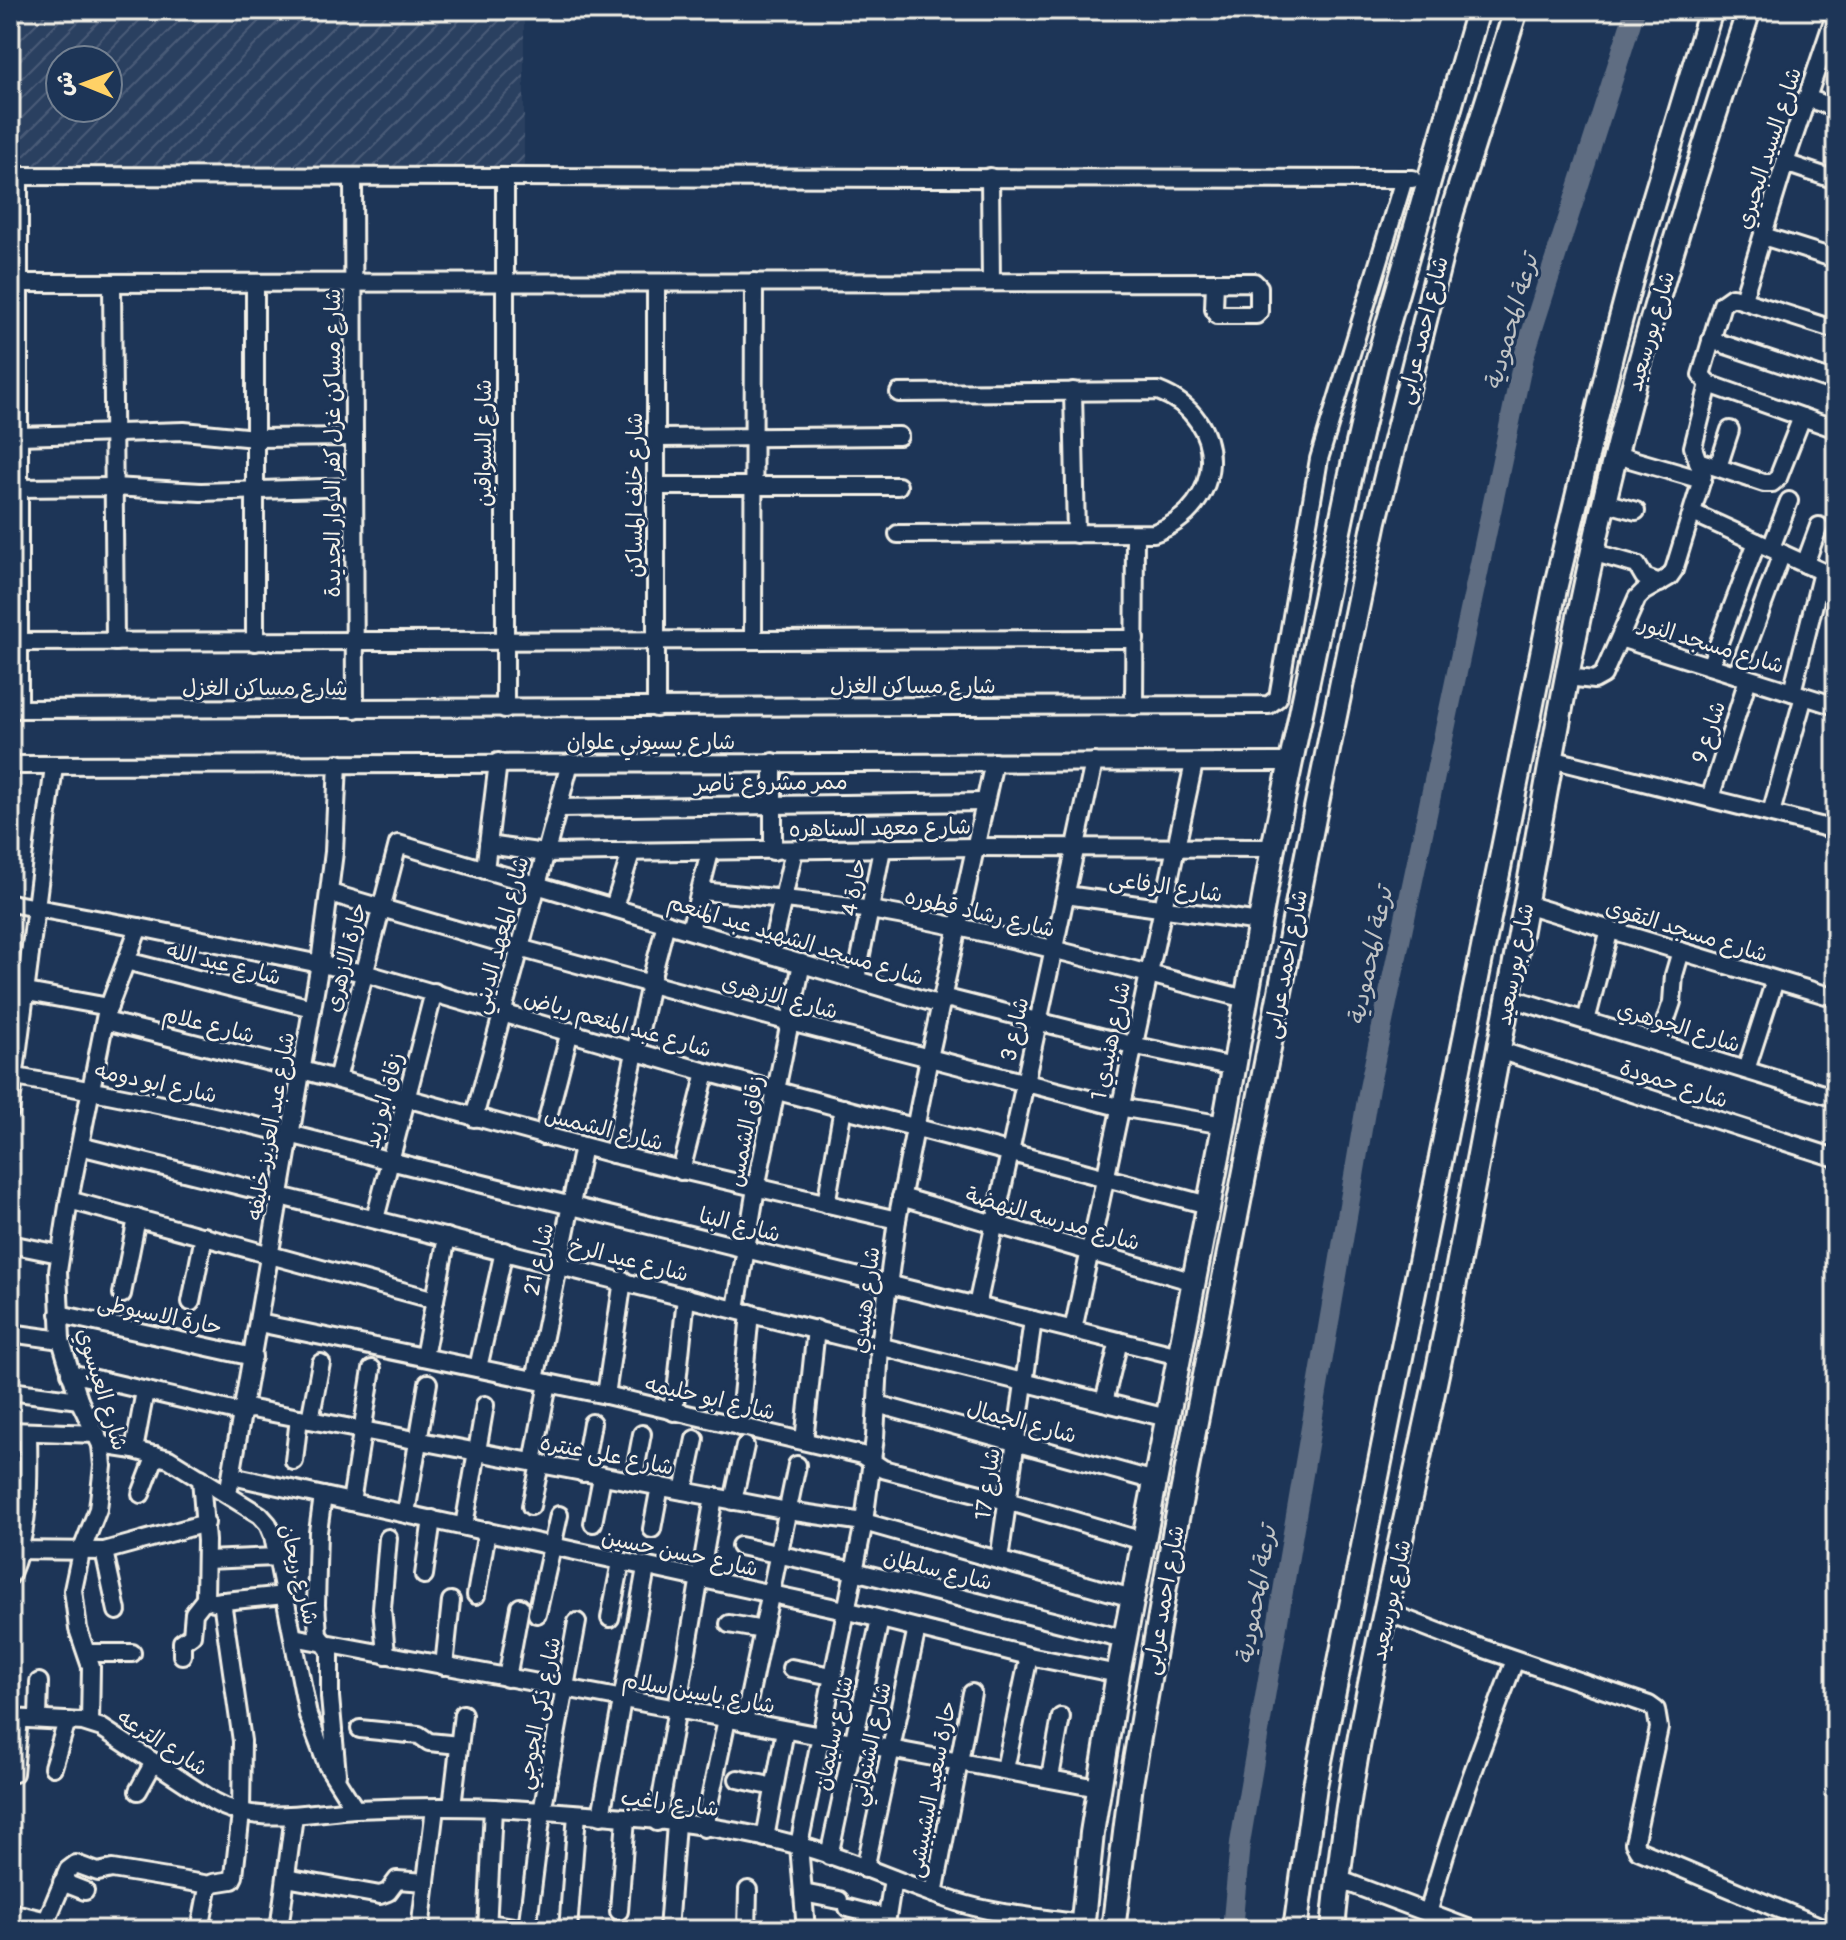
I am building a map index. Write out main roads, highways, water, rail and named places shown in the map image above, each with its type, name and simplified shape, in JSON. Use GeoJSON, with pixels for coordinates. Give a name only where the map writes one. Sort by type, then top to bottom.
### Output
{"type":"FeatureCollection","features":[{"type":"Feature","properties":{"kind":"main road","name":"شارع احمد عرابى"},"geometry":{"type":"LineString","coordinates":[[1082,1927],[1098,1788],[1124,1639],[1224,1125],[1273,848],[1376,366],[1478,10]]}},
{"type":"Feature","properties":{"kind":"main road","name":"شارع احمد عرابى"},"geometry":{"type":"LineString","coordinates":[[1113,1930],[1131,1784],[1177,1519],[1375,521],[1452,212],[1516,10]]}},
{"type":"Feature","properties":{"kind":"main road","name":"شارع بورسعيد"},"geometry":{"type":"LineString","coordinates":[[1295,1930],[1315,1786],[1546,631],[1616,338],[1711,10]]}},
{"type":"Feature","properties":{"kind":"main road","name":"شارع بورسعيد"},"geometry":{"type":"LineString","coordinates":[[1333,1930],[1360,1740],[1434,1395],[1592,552],[1647,337],[1749,10]]}},
{"type":"Feature","properties":{"kind":"waterway","name":"ترعة المحمودية"},"geometry":{"type":"LineString","coordinates":[[1232,1930],[1240,1843],[1369,1088],[1524,356],[1635,10]]}}]}
